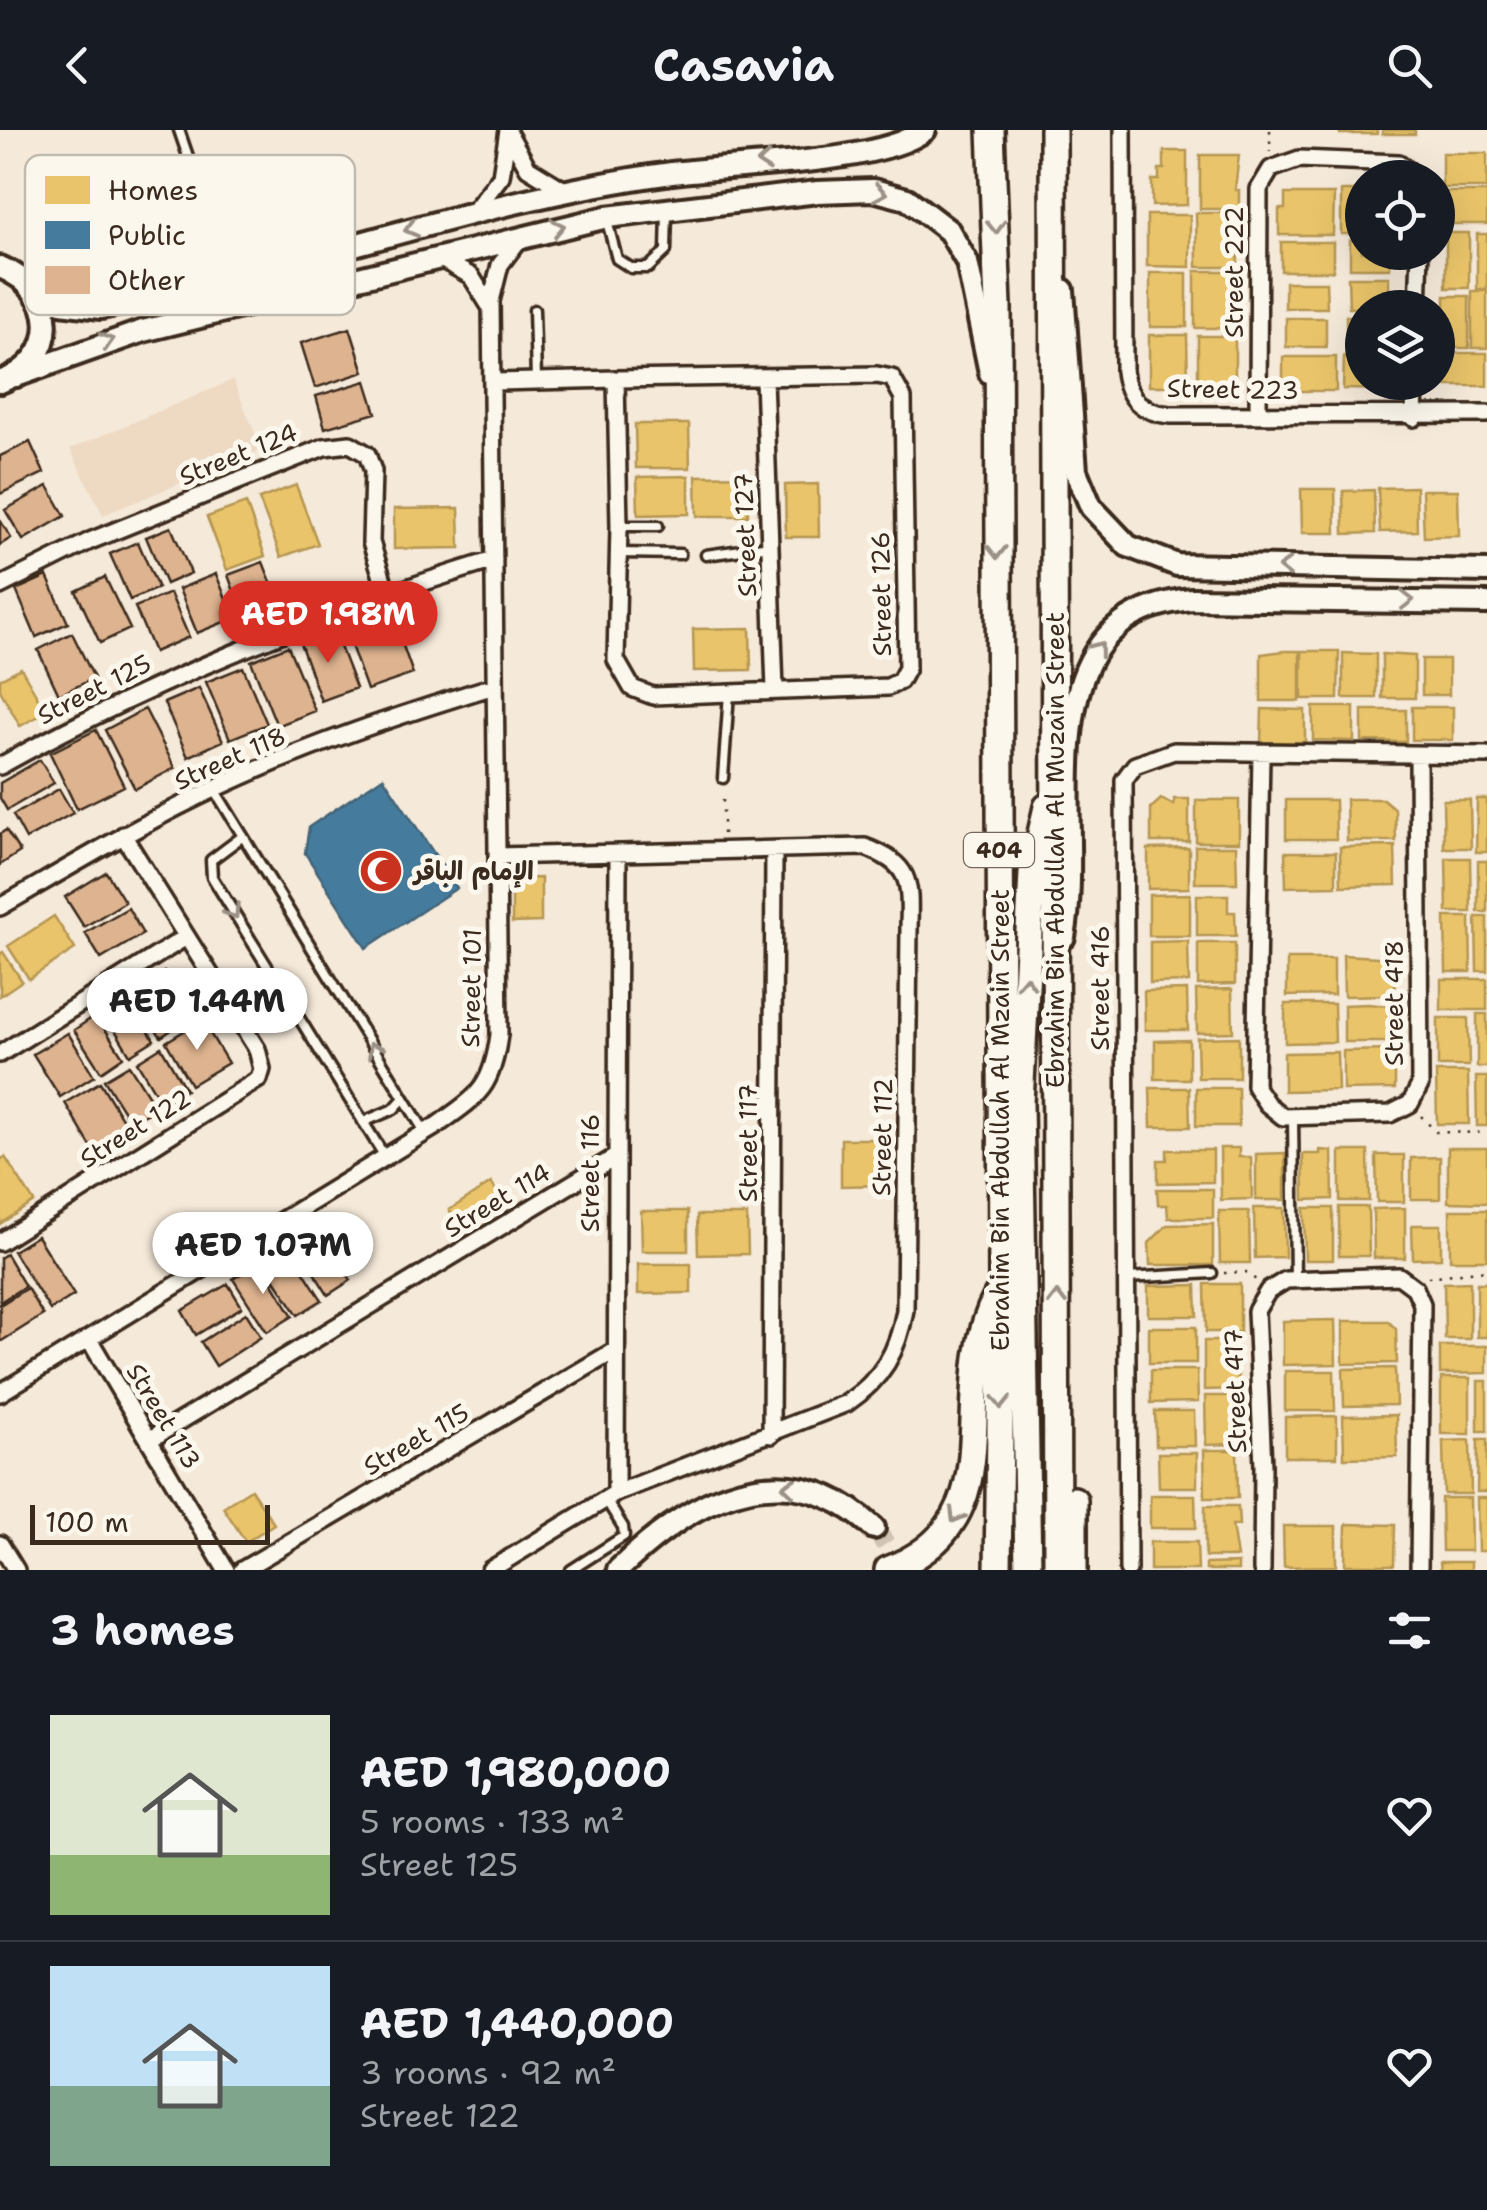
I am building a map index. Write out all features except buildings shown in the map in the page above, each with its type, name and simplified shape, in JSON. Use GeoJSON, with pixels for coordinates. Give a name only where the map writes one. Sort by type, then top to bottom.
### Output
{"type":"FeatureCollection","features":[{"type":"Feature","properties":{"kind":"main road","name":"Ebrahim Bin Abdullah Al Mzain Street"},"geometry":{"type":"LineString","coordinates":[[991,130],[997,287],[1002,1288],[998,1570]]}},
{"type":"Feature","properties":{"kind":"main road","name":"Ebrahim Bin Abdullah Al Muzain Street"},"geometry":{"type":"LineString","coordinates":[[1052,130],[1056,1570]]}},
{"type":"Feature","properties":{"kind":"main road"},"geometry":{"type":"LineString","coordinates":[[1028,1570],[1020,1103],[1032,874],[1042,822],[1056,784]]}},
{"type":"Feature","properties":{"kind":"main road"},"geometry":{"type":"LineString","coordinates":[[888,1570],[932,1545],[951,1526],[964,1501],[972,1471],[980,1340],[1002,1288]]}},
{"type":"Feature","properties":{"kind":"main road"},"geometry":{"type":"LineString","coordinates":[[1058,1400],[1073,1462],[1074,1570]]}},
{"type":"Feature","properties":{"kind":"street"},"geometry":{"type":"LineString","coordinates":[[355,244],[564,190],[886,150],[925,130]]}},
{"type":"Feature","properties":{"kind":"street","name":"Street 223"},"geometry":{"type":"LineString","coordinates":[[1123,130],[1124,370],[1129,393],[1145,410],[1156,414],[1414,418],[1487,414]]}},
{"type":"Feature","properties":{"kind":"street"},"geometry":{"type":"LineString","coordinates":[[474,211],[500,176],[508,131]]}},
{"type":"Feature","properties":{"kind":"street"},"geometry":{"type":"LineString","coordinates":[[508,131],[528,168],[564,190]]}},
{"type":"Feature","properties":{"kind":"street"},"geometry":{"type":"LineString","coordinates":[[816,158],[822,175],[818,192]]}},
{"type":"Feature","properties":{"kind":"street"},"geometry":{"type":"LineString","coordinates":[[1271,169],[1300,159],[1345,160]]}},
{"type":"Feature","properties":{"kind":"street","name":"Street 222"},"geometry":{"type":"LineString","coordinates":[[1258,413],[1259,189],[1271,169]]}},
{"type":"Feature","properties":{"kind":"street"},"geometry":{"type":"LineString","coordinates":[[355,277],[523,235],[667,207],[818,192],[890,192],[922,208],[949,231],[973,279],[996,405]]}},
{"type":"Feature","properties":{"kind":"street","name":"Street 101"},"geometry":{"type":"LineString","coordinates":[[0,1393],[425,1132],[482,1093],[493,1072],[498,1035],[492,314],[500,265],[523,235]]}},
{"type":"Feature","properties":{"kind":"street"},"geometry":{"type":"LineString","coordinates":[[434,257],[472,276],[492,314]]}},
{"type":"Feature","properties":{"kind":"street"},"geometry":{"type":"LineString","coordinates":[[0,259],[17,276]]}},
{"type":"Feature","properties":{"kind":"street"},"geometry":{"type":"LineString","coordinates":[[1054,259],[1067,320],[1072,450],[1080,484],[1091,507],[1117,537],[1152,559],[1177,564],[1487,571]]}},
{"type":"Feature","properties":{"kind":"street"},"geometry":{"type":"LineString","coordinates":[[8,379],[32,363],[44,336],[44,315]]}},
{"type":"Feature","properties":{"kind":"street"},"geometry":{"type":"LineString","coordinates":[[8,379],[114,339],[208,315]]}},
{"type":"Feature","properties":{"kind":"street","name":"Street 126"},"geometry":{"type":"LineString","coordinates":[[495,382],[616,378],[885,375],[898,384],[903,398],[905,675],[888,687],[652,696],[624,680],[616,660],[616,378]]}},
{"type":"Feature","properties":{"kind":"street","name":"Street 127"},"geometry":{"type":"LineString","coordinates":[[764,378],[775,690]]}},
{"type":"Feature","properties":{"kind":"street"},"geometry":{"type":"LineString","coordinates":[[1414,400],[1414,418]]}},
{"type":"Feature","properties":{"kind":"street","name":"Street 124"},"geometry":{"type":"LineString","coordinates":[[0,586],[90,541],[324,447],[350,444],[367,454],[373,472],[371,542],[387,592]]}},
{"type":"Feature","properties":{"kind":"street","name":"Street 125"},"geometry":{"type":"LineString","coordinates":[[0,766],[164,682],[387,592],[494,560]]}},
{"type":"Feature","properties":{"kind":"street"},"geometry":{"type":"LineString","coordinates":[[1244,567],[1239,582],[1245,599]]}},
{"type":"Feature","properties":{"kind":"street"},"geometry":{"type":"LineString","coordinates":[[1055,983],[1068,907],[1073,706],[1088,662],[1117,626],[1158,604],[1245,599],[1487,604]]}},
{"type":"Feature","properties":{"kind":"street","name":"Street 118"},"geometry":{"type":"LineString","coordinates":[[0,907],[123,835],[214,789],[387,719],[494,686]]}},
{"type":"Feature","properties":{"kind":"street","name":"Street 416"},"geometry":{"type":"LineString","coordinates":[[1128,1570],[1124,780],[1134,764],[1154,754],[1487,755]]}},
{"type":"Feature","properties":{"kind":"street"},"geometry":{"type":"LineString","coordinates":[[1261,755],[1255,1086],[1267,1104],[1284,1117],[1390,1114],[1410,1104]]}},
{"type":"Feature","properties":{"kind":"street","name":"Street 418"},"geometry":{"type":"LineString","coordinates":[[1410,1104],[1420,1085],[1418,757]]}},
{"type":"Feature","properties":{"kind":"street","name":"Street 122"},"geometry":{"type":"LineString","coordinates":[[0,1242],[259,1080],[262,1069],[257,1050],[123,835]]}},
{"type":"Feature","properties":{"kind":"street","name":"Street 112"},"geometry":{"type":"LineString","coordinates":[[490,1570],[611,1496],[772,1436],[847,1403],[868,1388],[888,1364],[900,1339],[905,1310],[910,886],[900,865],[865,848],[496,856]]}},
{"type":"Feature","properties":{"kind":"street","name":"Street 117"},"geometry":{"type":"LineString","coordinates":[[772,1436],[774,850]]}},
{"type":"Feature","properties":{"kind":"street","name":"Street 116"},"geometry":{"type":"LineString","coordinates":[[611,1496],[618,852]]}},
{"type":"Feature","properties":{"kind":"street"},"geometry":{"type":"LineString","coordinates":[[0,1054],[186,937]]}},
{"type":"Feature","properties":{"kind":"street","name":"Street 114"},"geometry":{"type":"LineString","coordinates":[[149,1440],[614,1158]]}},
{"type":"Feature","properties":{"kind":"street"},"geometry":{"type":"LineString","coordinates":[[1268,1291],[1294,1280],[1399,1276],[1416,1288],[1422,1304],[1419,1570]]}},
{"type":"Feature","properties":{"kind":"street","name":"Street 417"},"geometry":{"type":"LineString","coordinates":[[1262,1570],[1263,1466],[1256,1311],[1268,1291]]}},
{"type":"Feature","properties":{"kind":"street","name":"Street 113"},"geometry":{"type":"LineString","coordinates":[[89,1339],[226,1570]]}},
{"type":"Feature","properties":{"kind":"street","name":"Street 115"},"geometry":{"type":"LineString","coordinates":[[242,1570],[614,1351]]}},
{"type":"Feature","properties":{"kind":"street"},"geometry":{"type":"LineString","coordinates":[[618,1570],[681,1518],[750,1487],[812,1490],[846,1505],[874,1528]]}},
{"type":"Feature","properties":{"kind":"street"},"geometry":{"type":"LineString","coordinates":[[0,1544],[16,1570]]}},
{"type":"Feature","properties":{"kind":"lane"},"geometry":{"type":"LineString","coordinates":[[179,130],[188,155]]}},
{"type":"Feature","properties":{"kind":"lane"},"geometry":{"type":"LineString","coordinates":[[607,217],[612,252],[624,265],[640,270],[656,264],[666,250],[667,207]]}},
{"type":"Feature","properties":{"kind":"lane"},"geometry":{"type":"LineString","coordinates":[[534,310],[536,380]]}},
{"type":"Feature","properties":{"kind":"lane"},"geometry":{"type":"LineString","coordinates":[[619,526],[658,526]]}},
{"type":"Feature","properties":{"kind":"lane"},"geometry":{"type":"LineString","coordinates":[[706,554],[770,546]]}},
{"type":"Feature","properties":{"kind":"lane"},"geometry":{"type":"LineString","coordinates":[[618,553],[680,554]]}},
{"type":"Feature","properties":{"kind":"lane"},"geometry":{"type":"LineString","coordinates":[[723,778],[728,693]]}},
{"type":"Feature","properties":{"kind":"lane"},"geometry":{"type":"LineString","coordinates":[[214,789],[425,1132]]}},
{"type":"Feature","properties":{"kind":"lane"},"geometry":{"type":"LineString","coordinates":[[242,836],[211,860],[212,877],[385,1157]]}},
{"type":"Feature","properties":{"kind":"lane"},"geometry":{"type":"LineString","coordinates":[[364,1122],[394,1109],[404,1098]]}},
{"type":"Feature","properties":{"kind":"lane"},"geometry":{"type":"LineString","coordinates":[[1292,1117],[1294,1280]]}},
{"type":"Feature","properties":{"kind":"lane"},"geometry":{"type":"LineString","coordinates":[[1127,1278],[1212,1273]]}},
{"type":"Feature","properties":{"kind":"lane"},"geometry":{"type":"LineString","coordinates":[[570,1570],[624,1536],[611,1496]]}},
{"type":"Feature","properties":{"kind":"path"},"geometry":{"type":"LineString","coordinates":[[1270,130],[1271,169]]}},
{"type":"Feature","properties":{"kind":"path"},"geometry":{"type":"LineString","coordinates":[[722,851],[723,778]]}},
{"type":"Feature","properties":{"kind":"path"},"geometry":{"type":"LineString","coordinates":[[1410,1104],[1436,1132],[1487,1133]]}},
{"type":"Feature","properties":{"kind":"path"},"geometry":{"type":"LineString","coordinates":[[1416,1288],[1431,1273],[1487,1270]]}},
{"type":"Feature","properties":{"kind":"path"},"geometry":{"type":"LineString","coordinates":[[1212,1273],[1246,1272],[1268,1291]]}},
{"type":"Feature","properties":{"kind":"shaded area"},"geometry":{"type":"Polygon","coordinates":[[[233,380],[262,450],[103,515],[70,449],[233,380]]]}},
{"type":"Feature","properties":{"kind":"tunnel"},"geometry":{"type":"LineString","coordinates":[[874,1528],[904,1570]]}},
{"type":"Feature","properties":{"kind":"place","name":"الإمام الباقر"},"geometry":{"type":"Point","coordinates":[381,871]}}]}
